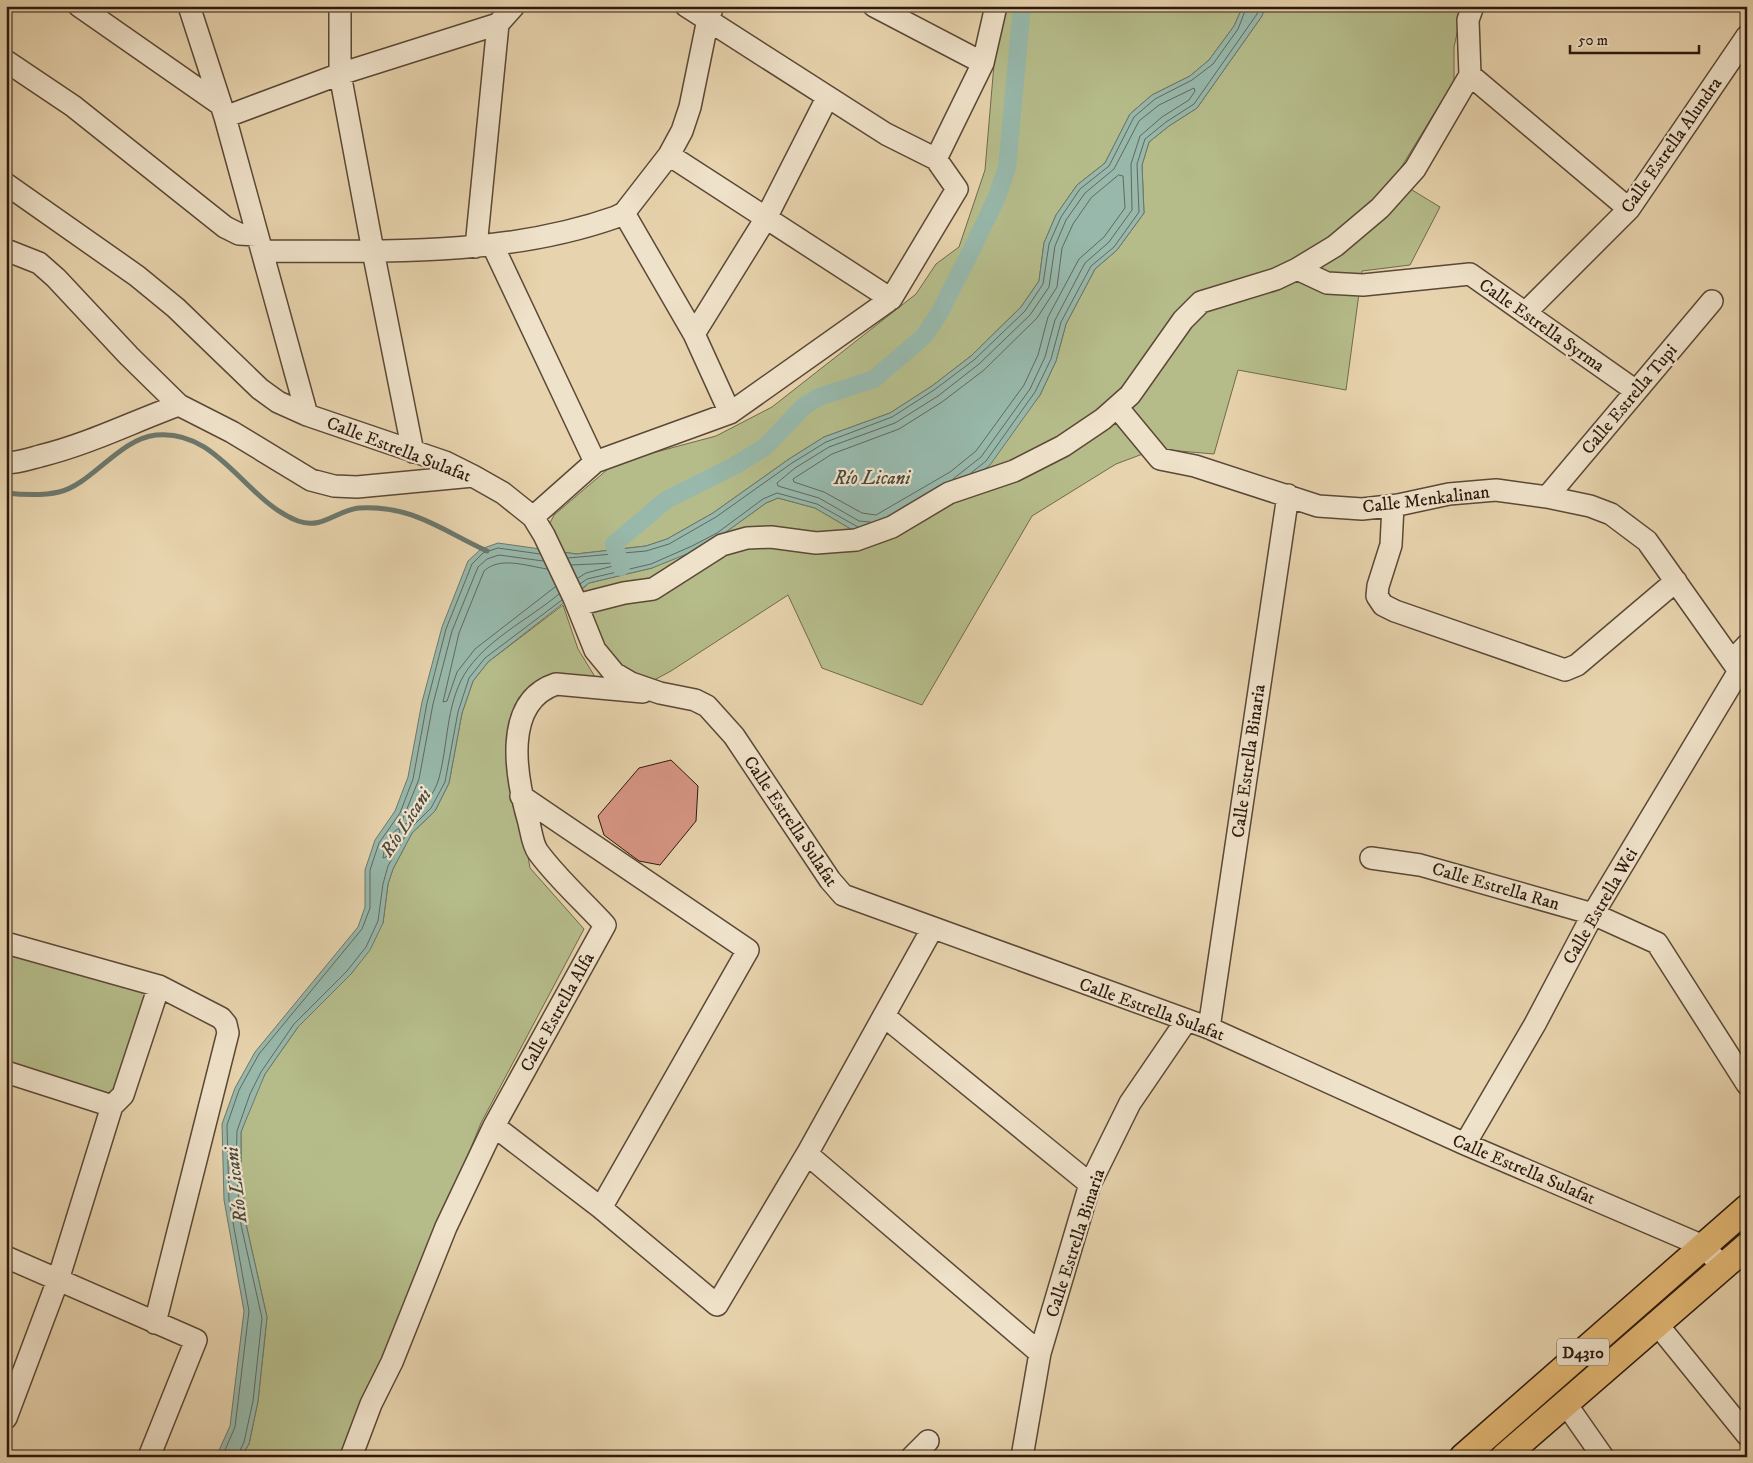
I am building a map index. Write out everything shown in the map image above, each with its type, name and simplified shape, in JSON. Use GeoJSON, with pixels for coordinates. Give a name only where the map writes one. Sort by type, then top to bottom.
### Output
{"type":"FeatureCollection","features":[{"type":"Feature","properties":{"kind":"main road","name":"D4310"},"geometry":{"type":"LineString","coordinates":[[1463,1457],[1703,1246],[1745,1213]]}},
{"type":"Feature","properties":{"kind":"main road","name":"D4310"},"geometry":{"type":"LineString","coordinates":[[1504,1457],[1747,1246]]}},
{"type":"Feature","properties":{"kind":"street"},"geometry":{"type":"LineString","coordinates":[[79,6],[223,111]]}},
{"type":"Feature","properties":{"kind":"street"},"geometry":{"type":"LineString","coordinates":[[189,6],[223,111],[308,415]]}},
{"type":"Feature","properties":{"kind":"street"},"geometry":{"type":"LineString","coordinates":[[340,6],[340,74],[373,251],[414,452]]}},
{"type":"Feature","properties":{"kind":"street"},"geometry":{"type":"LineString","coordinates":[[223,111],[498,24],[514,6]]}},
{"type":"Feature","properties":{"kind":"street"},"geometry":{"type":"LineString","coordinates":[[539,526],[595,462],[730,413],[891,299],[957,189],[936,159],[886,134],[827,98],[711,12],[686,6]]}},
{"type":"Feature","properties":{"kind":"street"},"geometry":{"type":"LineString","coordinates":[[874,6],[983,63]]}},
{"type":"Feature","properties":{"kind":"street"},"geometry":{"type":"LineString","coordinates":[[936,159],[983,63],[996,6]]}},
{"type":"Feature","properties":{"kind":"street"},"geometry":{"type":"LineString","coordinates":[[575,602],[624,592],[653,589],[722,545],[747,538],[771,537],[816,543],[856,540],[892,527],[949,493],[1032,463],[1063,446],[1103,419],[1130,394],[1183,320],[1200,302],[1276,279],[1297,269],[1335,246],[1380,208],[1415,169],[1470,76],[1468,20],[1473,6]]}},
{"type":"Feature","properties":{"kind":"street"},"geometry":{"type":"LineString","coordinates":[[6,61],[73,106],[225,226],[260,243],[373,251],[485,246],[602,222],[624,213],[669,155],[682,131],[690,107],[711,12]]}},
{"type":"Feature","properties":{"kind":"street"},"geometry":{"type":"LineString","coordinates":[[498,24],[485,246],[595,462]]}},
{"type":"Feature","properties":{"kind":"street","name":"Calle Estrella Alundra"},"geometry":{"type":"LineString","coordinates":[[1525,313],[1628,210],[1747,36]]}},
{"type":"Feature","properties":{"kind":"street"},"geometry":{"type":"LineString","coordinates":[[1470,76],[1628,210]]}},
{"type":"Feature","properties":{"kind":"street"},"geometry":{"type":"LineString","coordinates":[[694,334],[766,218],[827,98]]}},
{"type":"Feature","properties":{"kind":"street"},"geometry":{"type":"LineString","coordinates":[[669,155],[891,299]]}},
{"type":"Feature","properties":{"kind":"street","name":"Calle Estrella Sulafat"},"geometry":{"type":"LineString","coordinates":[[6,184],[137,276],[176,308],[260,389],[278,402],[308,415],[445,462],[502,494],[539,526],[575,602],[595,650],[614,673],[631,683],[660,693],[695,700],[707,706],[734,736],[830,880],[843,895],[932,929],[1209,1028],[1465,1144],[1703,1246],[1723,1267]]}},
{"type":"Feature","properties":{"kind":"street"},"geometry":{"type":"LineString","coordinates":[[624,213],[694,334],[730,413]]}},
{"type":"Feature","properties":{"kind":"street"},"geometry":{"type":"LineString","coordinates":[[6,250],[39,263],[179,405],[232,432],[311,480],[334,486],[366,486],[473,476]]}},
{"type":"Feature","properties":{"kind":"street","name":"Calle Estrella Syrma"},"geometry":{"type":"LineString","coordinates":[[1297,269],[1327,283],[1363,285],[1470,274],[1636,391]]}},
{"type":"Feature","properties":{"kind":"street","name":"Calle Estrella Tupi"},"geometry":{"type":"LineString","coordinates":[[1547,497],[1712,301]]}},
{"type":"Feature","properties":{"kind":"street"},"geometry":{"type":"LineString","coordinates":[[6,463],[62,451],[108,435],[136,421],[179,405]]}},
{"type":"Feature","properties":{"kind":"street","name":"Calle Menkalinan"},"geometry":{"type":"LineString","coordinates":[[1117,407],[1160,459],[1195,466],[1288,494],[1318,506],[1342,508],[1393,506],[1449,494],[1496,490],[1547,497],[1590,506],[1611,514],[1647,541],[1739,669]]}},
{"type":"Feature","properties":{"kind":"street","name":"Calle Estrella Binaria"},"geometry":{"type":"LineString","coordinates":[[1209,1028],[1288,494]]}},
{"type":"Feature","properties":{"kind":"street"},"geometry":{"type":"LineString","coordinates":[[1393,506],[1391,545],[1378,586],[1377,596],[1383,605],[1395,611],[1565,670],[1578,664],[1676,581]]}},
{"type":"Feature","properties":{"kind":"street","name":"Calle Estrella Wei"},"geometry":{"type":"LineString","coordinates":[[1465,1144],[1535,1024],[1593,914],[1739,669],[1747,645]]}},
{"type":"Feature","properties":{"kind":"street","name":"Calle Estrella Alfa"},"geometry":{"type":"LineString","coordinates":[[351,1457],[370,1404],[392,1362],[446,1227],[494,1126],[605,925],[536,850],[521,796],[516,746],[522,720],[532,700],[545,688],[556,684],[660,693]]}},
{"type":"Feature","properties":{"kind":"street"},"geometry":{"type":"LineString","coordinates":[[521,796],[748,950],[601,1208]]}},
{"type":"Feature","properties":{"kind":"street","name":"Calle Estrella Ran"},"geometry":{"type":"LineString","coordinates":[[1371,858],[1420,865],[1593,914],[1657,943],[1747,1084]]}},
{"type":"Feature","properties":{"kind":"street"},"geometry":{"type":"LineString","coordinates":[[494,1126],[601,1208],[717,1305],[807,1154],[932,929]]}},
{"type":"Feature","properties":{"kind":"street"},"geometry":{"type":"LineString","coordinates":[[6,943],[159,986],[221,1018],[226,1024],[228,1033],[155,1323]]}},
{"type":"Feature","properties":{"kind":"street"},"geometry":{"type":"LineString","coordinates":[[6,1418],[58,1280],[112,1106],[124,1095],[159,986]]}},
{"type":"Feature","properties":{"kind":"street"},"geometry":{"type":"LineString","coordinates":[[884,1016],[1090,1184]]}},
{"type":"Feature","properties":{"kind":"street","name":"Calle Estrella Binaria"},"geometry":{"type":"LineString","coordinates":[[1022,1457],[1040,1354],[1090,1184],[1130,1103],[1186,1021]]}},
{"type":"Feature","properties":{"kind":"street"},"geometry":{"type":"LineString","coordinates":[[6,1072],[112,1106]]}},
{"type":"Feature","properties":{"kind":"street"},"geometry":{"type":"LineString","coordinates":[[807,1154],[1040,1354]]}},
{"type":"Feature","properties":{"kind":"street"},"geometry":{"type":"LineString","coordinates":[[6,1257],[196,1340],[149,1457]]}},
{"type":"Feature","properties":{"kind":"street"},"geometry":{"type":"LineString","coordinates":[[1657,1324],[1747,1435]]}},
{"type":"Feature","properties":{"kind":"street"},"geometry":{"type":"LineString","coordinates":[[1566,1404],[1603,1457]]}},
{"type":"Feature","properties":{"kind":"street"},"geometry":{"type":"LineString","coordinates":[[912,1457],[928,1441]]}},
{"type":"Feature","properties":{"kind":"green space"},"geometry":{"type":"Polygon","coordinates":[[[1006,6],[1243,6],[1234,26],[1209,60],[1190,76],[1152,95],[1130,114],[1105,163],[1077,185],[1056,215],[1044,243],[1039,281],[1021,307],[971,356],[932,386],[890,413],[824,437],[789,459],[713,513],[667,539],[646,546],[576,554],[563,552],[548,527],[554,515],[615,463],[716,436],[772,407],[916,294],[936,264],[959,247],[985,170],[994,64],[1006,6]]]}},
{"type":"Feature","properties":{"kind":"green space"},"geometry":{"type":"Polygon","coordinates":[[[1265,6],[1463,6],[1454,47],[1454,81],[1394,179],[1440,207],[1410,265],[1362,271],[1346,390],[1238,370],[1214,454],[1156,449],[1116,464],[1032,516],[922,705],[822,668],[788,595],[671,671],[643,686],[606,651],[580,591],[589,583],[652,568],[719,537],[766,503],[778,498],[815,508],[856,532],[1018,424],[1040,395],[1056,361],[1066,324],[1095,269],[1117,250],[1144,213],[1142,165],[1149,142],[1197,108],[1262,16],[1265,6]]]}},
{"type":"Feature","properties":{"kind":"green space"},"geometry":{"type":"Polygon","coordinates":[[[563,605],[578,649],[600,685],[526,693],[511,718],[508,742],[530,868],[584,929],[481,1123],[345,1457],[241,1457],[249,1444],[258,1401],[267,1317],[246,1224],[241,1168],[241,1132],[254,1096],[265,1074],[298,1027],[351,974],[383,923],[388,884],[393,869],[412,833],[435,811],[449,783],[462,713],[473,681],[488,662],[563,605]]]}},
{"type":"Feature","properties":{"kind":"green space"},"geometry":{"type":"Polygon","coordinates":[[[6,953],[149,994],[111,1097],[6,1063],[6,953]]]}},
{"type":"Feature","properties":{"kind":"water","name":"Río Licani"},"geometry":{"type":"Polygon","coordinates":[[[1243,6],[1265,6],[1262,16],[1197,108],[1149,142],[1142,165],[1144,213],[1117,250],[1095,269],[1066,324],[1056,361],[1040,395],[990,465],[961,487],[856,532],[815,508],[778,498],[766,503],[719,537],[694,551],[652,568],[589,583],[488,662],[473,681],[462,713],[449,783],[435,811],[412,833],[393,869],[388,884],[383,923],[370,950],[351,974],[298,1027],[265,1074],[241,1132],[241,1168],[246,1224],[267,1317],[258,1401],[249,1444],[241,1457],[216,1457],[230,1426],[244,1311],[224,1200],[222,1124],[235,1088],[255,1052],[358,927],[365,907],[365,870],[375,840],[395,811],[408,777],[422,702],[442,627],[468,561],[481,549],[498,543],[576,554],[646,546],[667,539],[713,513],[789,459],[824,437],[890,413],[932,386],[971,356],[1021,307],[1039,281],[1044,243],[1056,215],[1077,185],[1105,163],[1130,114],[1152,95],[1190,76],[1209,60],[1234,26],[1243,6]]]}},
{"type":"Feature","properties":{"kind":"building"},"geometry":{"type":"Polygon","coordinates":[[[671,760],[698,786],[696,821],[660,865],[639,861],[604,835],[598,816],[639,768],[671,760]]]}},
{"type":"Feature","properties":{"kind":"waterway"},"geometry":{"type":"LineString","coordinates":[[621,567],[614,544],[666,500],[734,466],[765,447],[804,406],[819,397],[874,379],[924,336],[940,312],[971,251],[996,199],[1007,168],[1022,6]]}},
{"type":"Feature","properties":{"kind":"waterway"},"geometry":{"type":"LineString","coordinates":[[6,493],[33,495],[59,492],[71,488],[82,481],[117,453],[143,438],[156,435],[178,436],[197,443],[215,454],[262,498],[279,511],[298,521],[315,523],[359,508],[395,510],[426,520],[487,551]]}}]}
